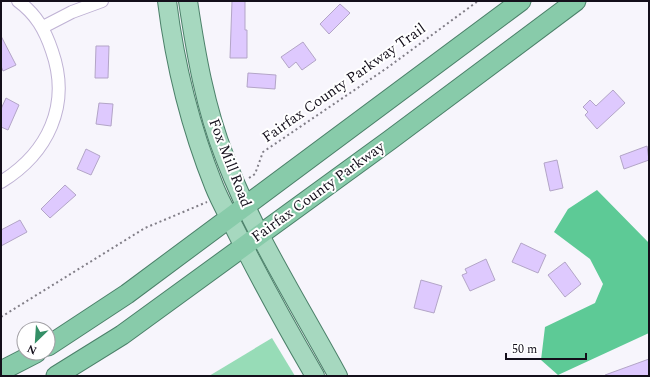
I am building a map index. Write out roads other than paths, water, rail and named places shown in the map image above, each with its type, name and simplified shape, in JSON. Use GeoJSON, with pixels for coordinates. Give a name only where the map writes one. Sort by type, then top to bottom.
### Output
{"type":"FeatureCollection","features":[{"type":"Feature","properties":{"kind":"highway","name":"Fairfax County Parkway"},"geometry":{"type":"LineString","coordinates":[[56,341],[127,294],[522,1]]}},
{"type":"Feature","properties":{"kind":"highway","name":"Fairfax County Parkway"},"geometry":{"type":"LineString","coordinates":[[56,376],[122,335],[390,140],[576,1]]}},
{"type":"Feature","properties":{"kind":"highway"},"geometry":{"type":"LineString","coordinates":[[1,371],[20,361]]}},
{"type":"Feature","properties":{"kind":"main road","name":"Fox Mill Road"},"geometry":{"type":"LineString","coordinates":[[166,1],[176,65],[185,101],[200,150],[218,196],[243,246],[315,376]]}},
{"type":"Feature","properties":{"kind":"main road","name":"Fox Mill Road"},"geometry":{"type":"LineString","coordinates":[[188,1],[194,48],[206,98],[225,157],[260,234],[338,376]]}},
{"type":"Feature","properties":{"kind":"street"},"geometry":{"type":"LineString","coordinates":[[1,182],[22,168],[36,153],[47,136],[57,109],[59,89],[58,71],[43,27],[18,1]]}},
{"type":"Feature","properties":{"kind":"street"},"geometry":{"type":"LineString","coordinates":[[43,27],[72,12],[102,1]]}}]}
